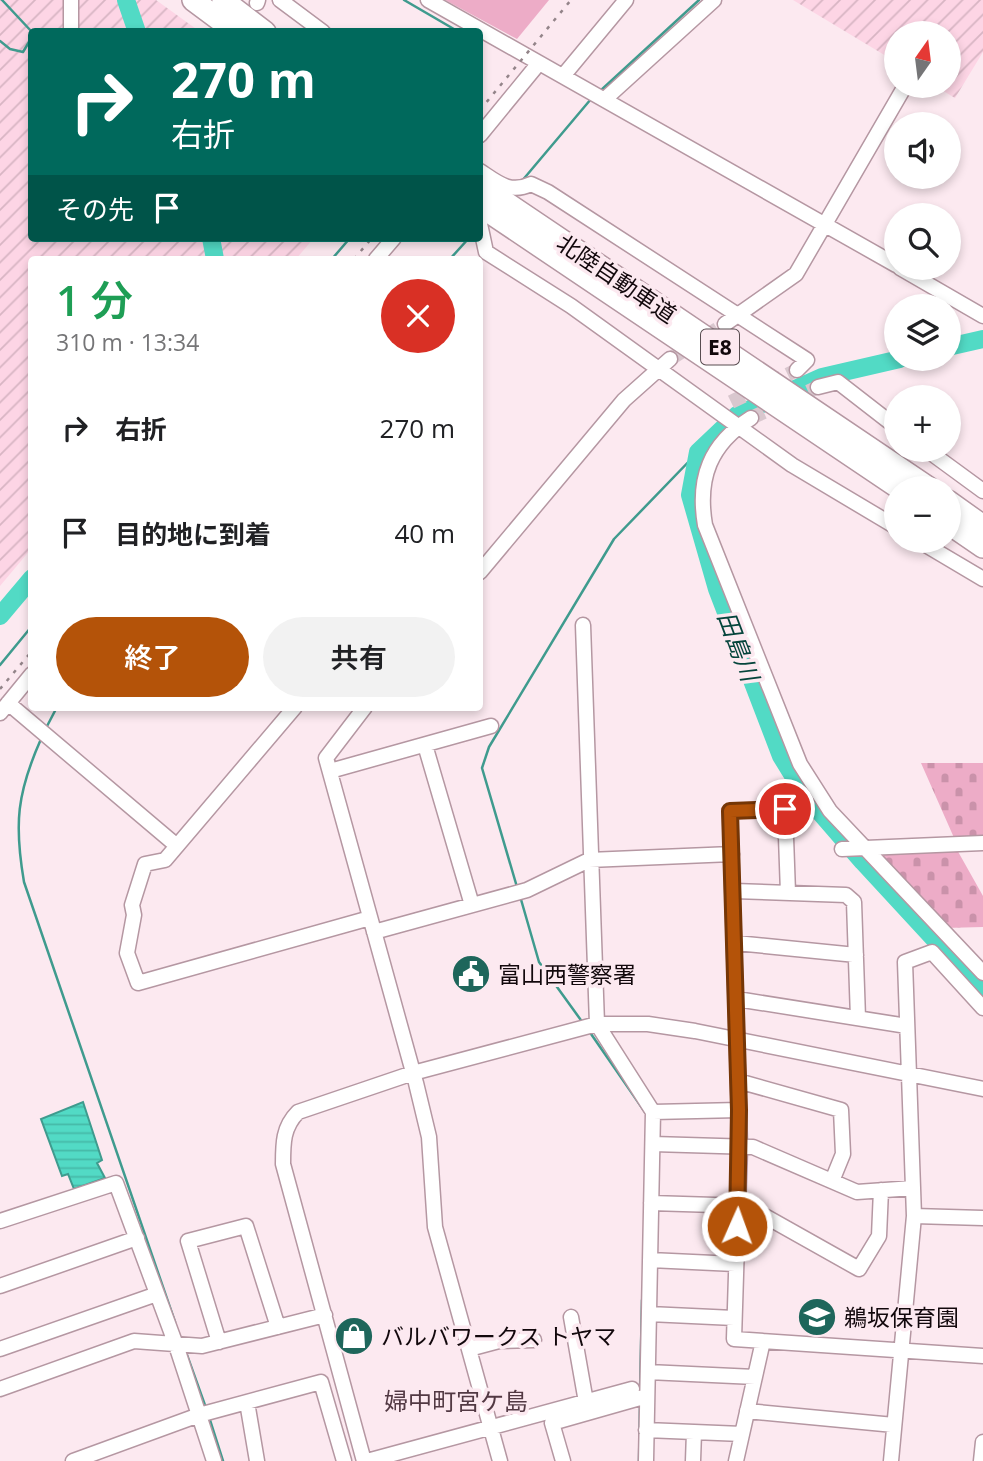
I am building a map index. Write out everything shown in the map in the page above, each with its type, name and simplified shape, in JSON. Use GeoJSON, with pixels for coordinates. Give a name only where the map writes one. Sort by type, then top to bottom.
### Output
{"type":"FeatureCollection","features":[{"type":"Feature","properties":{"kind":"highway"},"geometry":{"type":"LineString","coordinates":[[193,0],[231,28]]}},
{"type":"Feature","properties":{"kind":"highway"},"geometry":{"type":"LineString","coordinates":[[223,0],[260,28]]}},
{"type":"Feature","properties":{"kind":"highway","name":"北陸自動車道"},"geometry":{"type":"LineString","coordinates":[[483,188],[506,214],[884,478]]}},
{"type":"Feature","properties":{"kind":"highway","name":"北陸自動車道"},"geometry":{"type":"LineString","coordinates":[[483,207],[506,214],[910,476]]}},
{"type":"Feature","properties":{"kind":"highway"},"geometry":{"type":"LineString","coordinates":[[961,510],[983,526]]}},
{"type":"Feature","properties":{"kind":"highway"},"geometry":{"type":"LineString","coordinates":[[961,532],[983,547]]}},
{"type":"Feature","properties":{"kind":"street"},"geometry":{"type":"LineString","coordinates":[[71,0],[72,28]]}},
{"type":"Feature","properties":{"kind":"street"},"geometry":{"type":"LineString","coordinates":[[280,0],[318,28]]}},
{"type":"Feature","properties":{"kind":"street"},"geometry":{"type":"LineString","coordinates":[[428,0],[477,28]]}},
{"type":"Feature","properties":{"kind":"street"},"geometry":{"type":"LineString","coordinates":[[563,76],[626,0]]}},
{"type":"Feature","properties":{"kind":"street"},"geometry":{"type":"LineString","coordinates":[[605,99],[714,0]]}},
{"type":"Feature","properties":{"kind":"street"},"geometry":{"type":"LineString","coordinates":[[483,31],[884,259]]}},
{"type":"Feature","properties":{"kind":"street"},"geometry":{"type":"LineString","coordinates":[[483,131],[539,63]]}},
{"type":"Feature","properties":{"kind":"street"},"geometry":{"type":"LineString","coordinates":[[725,324],[796,274],[898,98]]}},
{"type":"Feature","properties":{"kind":"street"},"geometry":{"type":"LineString","coordinates":[[483,173],[504,187],[518,190],[531,184],[548,192],[807,360],[797,370]]}},
{"type":"Feature","properties":{"kind":"street"},"geometry":{"type":"LineString","coordinates":[[483,238],[486,252],[571,306],[792,465],[884,520]]}},
{"type":"Feature","properties":{"kind":"street"},"geometry":{"type":"LineString","coordinates":[[379,256],[391,242]]}},
{"type":"Feature","properties":{"kind":"street"},"geometry":{"type":"LineString","coordinates":[[921,280],[983,316]]}},
{"type":"Feature","properties":{"kind":"street"},"geometry":{"type":"LineString","coordinates":[[483,568],[624,400],[670,359]]}},
{"type":"Feature","properties":{"kind":"street"},"geometry":{"type":"LineString","coordinates":[[818,387],[838,382],[884,418]]}},
{"type":"Feature","properties":{"kind":"street"},"geometry":{"type":"LineString","coordinates":[[716,410],[732,402]]}},
{"type":"Feature","properties":{"kind":"street"},"geometry":{"type":"LineString","coordinates":[[751,418],[738,426],[714,455],[704,473],[700,498],[705,525],[800,764],[830,811],[983,973]]}},
{"type":"Feature","properties":{"kind":"street"},"geometry":{"type":"LineString","coordinates":[[943,462],[983,491]]}},
{"type":"Feature","properties":{"kind":"street"},"geometry":{"type":"LineString","coordinates":[[939,553],[983,579]]}},
{"type":"Feature","properties":{"kind":"street"},"geometry":{"type":"LineString","coordinates":[[583,625],[589,860],[597,1024],[653,1112],[646,1461]]}},
{"type":"Feature","properties":{"kind":"street"},"geometry":{"type":"LineString","coordinates":[[28,679],[4,708],[177,846]]}},
{"type":"Feature","properties":{"kind":"street"},"geometry":{"type":"LineString","coordinates":[[292,711],[165,860],[145,864],[132,905],[134,915],[127,953],[138,984],[372,925],[472,905],[527,890],[589,860],[732,854]]}},
{"type":"Feature","properties":{"kind":"street"},"geometry":{"type":"LineString","coordinates":[[362,711],[326,758],[429,1137],[435,1227],[500,1461]]}},
{"type":"Feature","properties":{"kind":"street"},"geometry":{"type":"LineString","coordinates":[[330,771],[491,726]]}},
{"type":"Feature","properties":{"kind":"street"},"geometry":{"type":"LineString","coordinates":[[425,745],[472,905]]}},
{"type":"Feature","properties":{"kind":"street"},"geometry":{"type":"LineString","coordinates":[[788,892],[785,809],[730,811],[740,1147],[734,1339],[983,1356]]}},
{"type":"Feature","properties":{"kind":"street"},"geometry":{"type":"LineString","coordinates":[[842,849],[983,843]]}},
{"type":"Feature","properties":{"kind":"street"},"geometry":{"type":"LineString","coordinates":[[734,891],[846,895],[854,902],[858,1018]]}},
{"type":"Feature","properties":{"kind":"street"},"geometry":{"type":"LineString","coordinates":[[736,943],[856,955]]}},
{"type":"Feature","properties":{"kind":"street"},"geometry":{"type":"LineString","coordinates":[[891,1461],[914,1216],[905,962],[932,952],[983,1008]]}},
{"type":"Feature","properties":{"kind":"street"},"geometry":{"type":"LineString","coordinates":[[737,999],[907,1026]]}},
{"type":"Feature","properties":{"kind":"street"},"geometry":{"type":"LineString","coordinates":[[632,1390],[365,1461],[283,1164],[283,1140],[289,1121],[298,1112],[413,1073],[597,1024],[648,1024],[983,1088]]}},
{"type":"Feature","properties":{"kind":"street"},"geometry":{"type":"LineString","coordinates":[[738,1081],[841,1110],[843,1154],[832,1181]]}},
{"type":"Feature","properties":{"kind":"street"},"geometry":{"type":"LineString","coordinates":[[653,1112],[739,1110]]}},
{"type":"Feature","properties":{"kind":"street"},"geometry":{"type":"LineString","coordinates":[[653,1144],[753,1147],[857,1192],[913,1188]]}},
{"type":"Feature","properties":{"kind":"street"},"geometry":{"type":"LineString","coordinates":[[0,1221],[116,1183],[176,1345],[214,1461]]}},
{"type":"Feature","properties":{"kind":"street"},"geometry":{"type":"LineString","coordinates":[[651,1203],[747,1206],[859,1269],[879,1236],[881,1190]]}},
{"type":"Feature","properties":{"kind":"street"},"geometry":{"type":"LineString","coordinates":[[914,1216],[983,1218]]}},
{"type":"Feature","properties":{"kind":"street"},"geometry":{"type":"LineString","coordinates":[[219,1342],[188,1241],[246,1226],[278,1327]]}},
{"type":"Feature","properties":{"kind":"street"},"geometry":{"type":"LineString","coordinates":[[0,1286],[137,1238]]}},
{"type":"Feature","properties":{"kind":"street"},"geometry":{"type":"LineString","coordinates":[[650,1260],[735,1264]]}},
{"type":"Feature","properties":{"kind":"street"},"geometry":{"type":"LineString","coordinates":[[0,1349],[157,1294]]}},
{"type":"Feature","properties":{"kind":"street"},"geometry":{"type":"LineString","coordinates":[[649,1314],[734,1318]]}},
{"type":"Feature","properties":{"kind":"street"},"geometry":{"type":"LineString","coordinates":[[0,1389],[134,1341],[202,1346],[326,1315]]}},
{"type":"Feature","properties":{"kind":"street"},"geometry":{"type":"LineString","coordinates":[[571,1317],[586,1402]]}},
{"type":"Feature","properties":{"kind":"street"},"geometry":{"type":"LineString","coordinates":[[469,1349],[499,1341],[534,1340]]}},
{"type":"Feature","properties":{"kind":"street"},"geometry":{"type":"LineString","coordinates":[[736,1461],[763,1341]]}},
{"type":"Feature","properties":{"kind":"street"},"geometry":{"type":"LineString","coordinates":[[648,1372],[755,1377]]}},
{"type":"Feature","properties":{"kind":"street"},"geometry":{"type":"LineString","coordinates":[[73,1461],[106,1456],[199,1415],[321,1382],[344,1461]]}},
{"type":"Feature","properties":{"kind":"street"},"geometry":{"type":"LineString","coordinates":[[563,1461],[552,1423],[647,1396]]}},
{"type":"Feature","properties":{"kind":"street"},"geometry":{"type":"LineString","coordinates":[[247,1402],[257,1461]]}},
{"type":"Feature","properties":{"kind":"street"},"geometry":{"type":"LineString","coordinates":[[747,1411],[894,1425]]}},
{"type":"Feature","properties":{"kind":"street"},"geometry":{"type":"LineString","coordinates":[[646,1430],[742,1434]]}},
{"type":"Feature","properties":{"kind":"street"},"geometry":{"type":"LineString","coordinates":[[693,1461],[694,1432]]}},
{"type":"Feature","properties":{"kind":"street"},"geometry":{"type":"LineString","coordinates":[[981,1461],[983,1441]]}},
{"type":"Feature","properties":{"kind":"shaded area"},"geometry":{"type":"Polygon","coordinates":[[[0,0],[156,0],[195,28],[28,28],[28,242],[311,242],[299,256],[28,256],[28,553],[0,586],[0,0]]]}},
{"type":"Feature","properties":{"kind":"shaded area"},"geometry":{"type":"Polygon","coordinates":[[[793,0],[983,0],[983,52],[961,88],[961,21],[884,21],[884,55],[793,0]]]}},
{"type":"Feature","properties":{"kind":"shaded area"},"geometry":{"type":"Polygon","coordinates":[[[83,1102],[102,1160],[97,1163],[105,1178],[74,1189],[68,1174],[62,1176],[41,1119],[83,1102]]]}},
{"type":"Feature","properties":{"kind":"green space"},"geometry":{"type":"Polygon","coordinates":[[[445,0],[549,0],[517,39],[445,0]]]}},
{"type":"Feature","properties":{"kind":"green space"},"geometry":{"type":"Polygon","coordinates":[[[921,763],[983,763],[983,838],[955,840],[921,763]]]}},
{"type":"Feature","properties":{"kind":"green space"},"geometry":{"type":"Polygon","coordinates":[[[956,848],[983,896],[983,927],[945,928],[874,854],[956,848]]]}},
{"type":"Feature","properties":{"kind":"waterway"},"geometry":{"type":"LineString","coordinates":[[2,0],[28,28]]}},
{"type":"Feature","properties":{"kind":"waterway"},"geometry":{"type":"LineString","coordinates":[[126,0],[136,28]]}},
{"type":"Feature","properties":{"kind":"waterway"},"geometry":{"type":"LineString","coordinates":[[404,0],[452,28]]}},
{"type":"Feature","properties":{"kind":"waterway"},"geometry":{"type":"LineString","coordinates":[[599,92],[699,0]]}},
{"type":"Feature","properties":{"kind":"waterway"},"geometry":{"type":"LineString","coordinates":[[0,41],[10,49],[23,52],[28,44]]}},
{"type":"Feature","properties":{"kind":"waterway"},"geometry":{"type":"LineString","coordinates":[[521,182],[591,99]]}},
{"type":"Feature","properties":{"kind":"waterway"},"geometry":{"type":"LineString","coordinates":[[212,242],[214,256]]}},
{"type":"Feature","properties":{"kind":"waterway"},"geometry":{"type":"LineString","coordinates":[[335,256],[347,242]]}},
{"type":"Feature","properties":{"kind":"waterway"},"geometry":{"type":"LineString","coordinates":[[453,256],[465,242]]}},
{"type":"Feature","properties":{"kind":"waterway","name":"田島川"},"geometry":{"type":"LineString","coordinates":[[961,344],[983,339]]}},
{"type":"Feature","properties":{"kind":"waterway","name":"田島川"},"geometry":{"type":"LineString","coordinates":[[884,363],[822,377],[737,415],[698,452],[690,495],[717,589],[781,756],[805,795],[983,992]]}},
{"type":"Feature","properties":{"kind":"waterway"},"geometry":{"type":"LineString","coordinates":[[517,887],[482,768],[489,747],[614,539],[698,452]]}},
{"type":"Feature","properties":{"kind":"waterway"},"geometry":{"type":"LineString","coordinates":[[0,616],[28,583]]}},
{"type":"Feature","properties":{"kind":"waterway"},"geometry":{"type":"LineString","coordinates":[[0,665],[28,631]]}},
{"type":"Feature","properties":{"kind":"waterway"},"geometry":{"type":"LineString","coordinates":[[45,730],[55,711]]}},
{"type":"Feature","properties":{"kind":"waterway"},"geometry":{"type":"LineString","coordinates":[[41,739],[27,776],[20,809],[19,843],[24,882],[175,1322]]}},
{"type":"Feature","properties":{"kind":"waterway"},"geometry":{"type":"LineString","coordinates":[[520,896],[539,962],[583,1023]]}},
{"type":"Feature","properties":{"kind":"waterway"},"geometry":{"type":"LineString","coordinates":[[589,1031],[647,1115]]}},
{"type":"Feature","properties":{"kind":"waterway"},"geometry":{"type":"LineString","coordinates":[[640,1391],[642,1300]]}},
{"type":"Feature","properties":{"kind":"waterway"},"geometry":{"type":"LineString","coordinates":[[187,1355],[206,1408]]}},
{"type":"Feature","properties":{"kind":"waterway"},"geometry":{"type":"LineString","coordinates":[[639,1461],[640,1405]]}},
{"type":"Feature","properties":{"kind":"waterway"},"geometry":{"type":"LineString","coordinates":[[209,1417],[223,1461]]}},
{"type":"Feature","properties":{"kind":"tunnel"},"geometry":{"type":"LineString","coordinates":[[670,359],[725,324]]}},
{"type":"Feature","properties":{"kind":"tunnel"},"geometry":{"type":"LineString","coordinates":[[731,402],[797,370]]}},
{"type":"Feature","properties":{"kind":"tunnel"},"geometry":{"type":"LineString","coordinates":[[751,418],[818,387]]}},
{"type":"Feature","properties":{"kind":"railway"},"geometry":{"type":"LineString","coordinates":[[483,106],[571,0]]}},
{"type":"Feature","properties":{"kind":"railway"},"geometry":{"type":"LineString","coordinates":[[357,256],[369,242]]}},
{"type":"Feature","properties":{"kind":"railway"},"geometry":{"type":"LineString","coordinates":[[0,689],[28,656]]}},
{"type":"Feature","properties":{"kind":"place","name":"富山西警察署"},"geometry":{"type":"Point","coordinates":[471,974]}},
{"type":"Feature","properties":{"kind":"place","name":"鵜坂保育園"},"geometry":{"type":"Point","coordinates":[817,1317]}},
{"type":"Feature","properties":{"kind":"place","name":"バルバワークス トヤマ"},"geometry":{"type":"Point","coordinates":[354,1336]}},
{"type":"Feature","properties":{"kind":"district","name":"婦中町宮ケ島"},"geometry":{"type":"Point","coordinates":[456,1400]}},
{"type":"Feature","properties":{"kind":"route"},"geometry":{"type":"LineString","coordinates":[[737,1226],[740,1147],[730,811],[785,809]]}}]}
